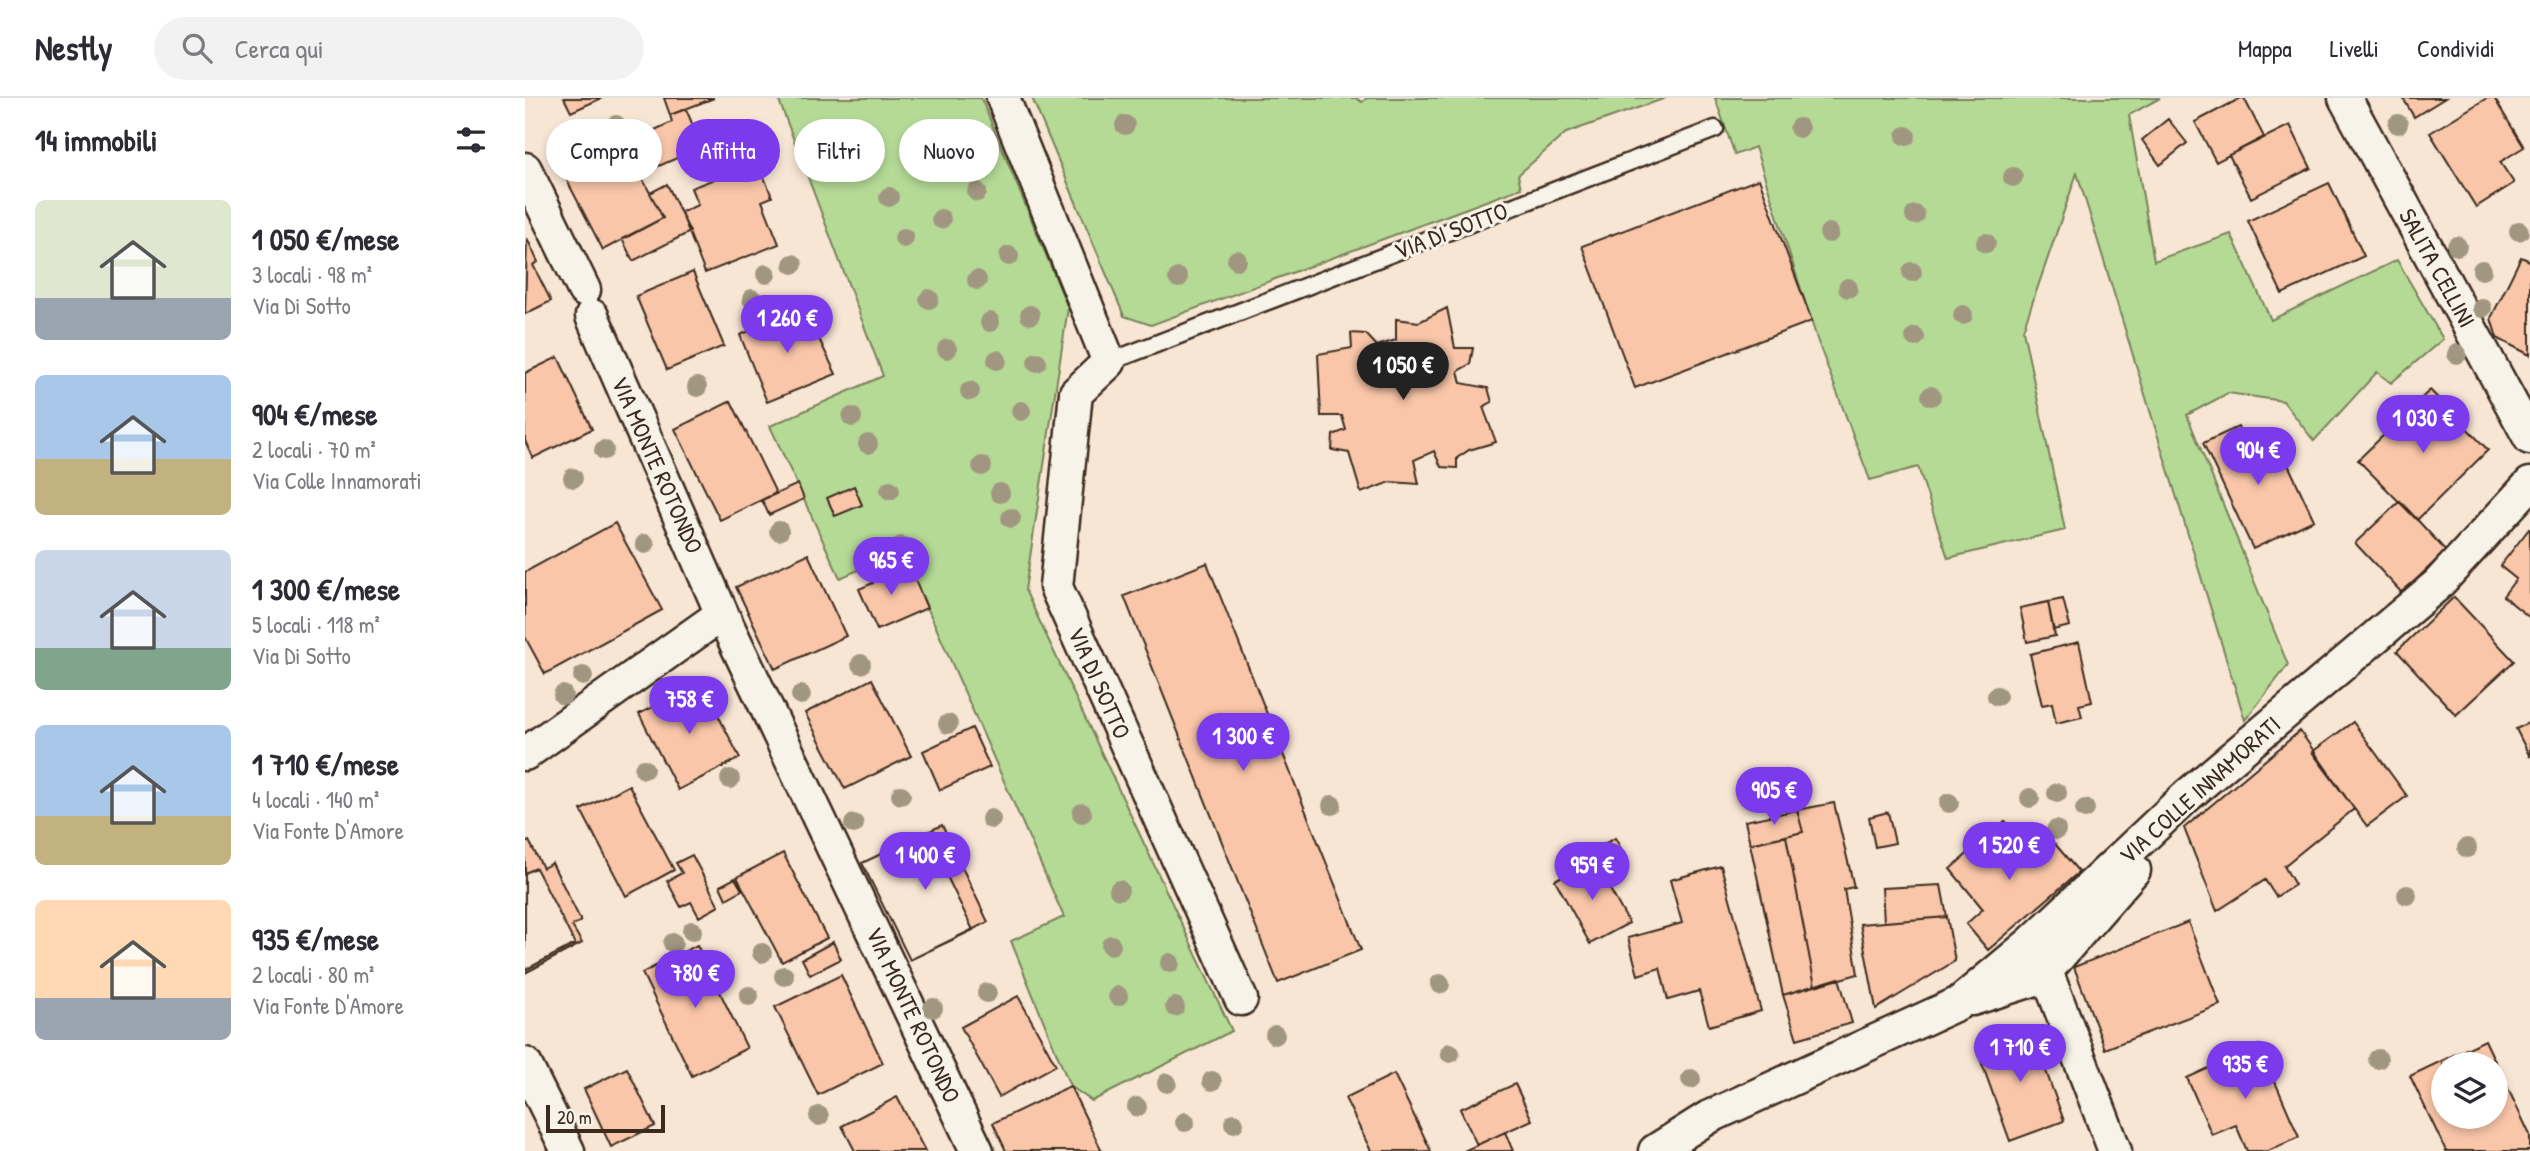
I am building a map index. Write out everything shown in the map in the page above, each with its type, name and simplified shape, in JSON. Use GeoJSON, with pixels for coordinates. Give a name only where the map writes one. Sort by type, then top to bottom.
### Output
{"type":"FeatureCollection","features":[{"type":"Feature","properties":{"kind":"street"},"geometry":{"type":"LineString","coordinates":[[1003,98],[1109,362]]}},
{"type":"Feature","properties":{"kind":"street","name":"SALITA CELLINI"},"geometry":{"type":"LineString","coordinates":[[2345,98],[2530,438]]}},
{"type":"Feature","properties":{"kind":"street","name":"VIA MONTE ROTONDO"},"geometry":{"type":"LineString","coordinates":[[525,169],[588,303],[722,614],[977,1151]]}},
{"type":"Feature","properties":{"kind":"street","name":"VIA DI SOTTO"},"geometry":{"type":"LineString","coordinates":[[1109,362],[1076,393],[1056,587],[1241,999]]}},
{"type":"Feature","properties":{"kind":"street","name":"VIA COLLE INNAMORATI"},"geometry":{"type":"LineString","coordinates":[[1655,1151],[1709,1117],[1959,1003],[2032,942],[2188,795],[2437,585],[2530,484]]}},
{"type":"Feature","properties":{"kind":"street"},"geometry":{"type":"LineString","coordinates":[[527,746],[722,614]]}},
{"type":"Feature","properties":{"kind":"street"},"geometry":{"type":"LineString","coordinates":[[1959,1003],[2032,981],[2046,971],[2134,872],[2130,852]]}},
{"type":"Feature","properties":{"kind":"street"},"geometry":{"type":"LineString","coordinates":[[2046,971],[2115,1151]]}},
{"type":"Feature","properties":{"kind":"street"},"geometry":{"type":"LineString","coordinates":[[525,1063],[568,1151]]}},
{"type":"Feature","properties":{"kind":"lane","name":"VIA DI SOTTO"},"geometry":{"type":"LineString","coordinates":[[1109,362],[1715,129]]}},
{"type":"Feature","properties":{"kind":"green space"},"geometry":{"type":"Polygon","coordinates":[[[778,98],[981,98],[990,119],[899,119],[899,182],[999,182],[999,141],[1068,308],[1025,590],[1232,1031],[1092,1101],[1070,1086],[1011,941],[1064,917],[912,573],[882,560],[840,578],[770,426],[883,376],[810,182],[885,182],[885,119],[794,119],[794,140],[778,98]]]}},
{"type":"Feature","properties":{"kind":"green space"},"geometry":{"type":"Polygon","coordinates":[[[1032,98],[1356,98],[1362,102],[1367,98],[1666,98],[1566,133],[1518,175],[1521,188],[1151,325],[1124,316],[1032,98]]]}},
{"type":"Feature","properties":{"kind":"green space"},"geometry":{"type":"Polygon","coordinates":[[[1715,98],[2160,98],[2129,115],[2154,261],[2231,234],[2271,320],[2397,260],[2443,339],[2391,383],[2377,372],[2314,441],[2283,401],[2228,393],[2187,415],[2288,665],[2245,720],[2077,173],[2023,330],[2065,530],[1948,558],[1918,467],[1870,480],[1818,342],[1755,147],[1735,155],[1715,98]]]}},
{"type":"Feature","properties":{"kind":"building"},"geometry":{"type":"Polygon","coordinates":[[[564,98],[602,98],[571,112],[564,98]]]}},
{"type":"Feature","properties":{"kind":"building"},"geometry":{"type":"Polygon","coordinates":[[[664,98],[714,98],[670,115],[664,98]]]}},
{"type":"Feature","properties":{"kind":"building"},"geometry":{"type":"Polygon","coordinates":[[[2244,98],[2264,137],[2216,162],[2195,122],[2244,98]]]}},
{"type":"Feature","properties":{"kind":"building"},"geometry":{"type":"Polygon","coordinates":[[[2403,98],[2445,98],[2414,117],[2403,98]]]}},
{"type":"Feature","properties":{"kind":"building"},"geometry":{"type":"Polygon","coordinates":[[[2487,98],[2494,98],[2524,147],[2500,162],[2514,183],[2476,207],[2430,133],[2487,98]]]}},
{"type":"Feature","properties":{"kind":"building"},"geometry":{"type":"Polygon","coordinates":[[[686,109],[690,119],[676,119],[676,158],[662,165],[662,127],[672,122],[670,115],[686,109]]]}},
{"type":"Feature","properties":{"kind":"building"},"geometry":{"type":"Polygon","coordinates":[[[2168,119],[2187,143],[2160,165],[2142,140],[2168,119]]]}},
{"type":"Feature","properties":{"kind":"building"},"geometry":{"type":"Polygon","coordinates":[[[2290,125],[2311,168],[2251,198],[2229,155],[2290,125]]]}},
{"type":"Feature","properties":{"kind":"building"},"geometry":{"type":"Polygon","coordinates":[[[1759,179],[1812,321],[1635,388],[1582,246],[1759,179]]]}},
{"type":"Feature","properties":{"kind":"building"},"geometry":{"type":"Polygon","coordinates":[[[568,182],[644,182],[663,218],[603,250],[568,182]]]}},
{"type":"Feature","properties":{"kind":"building"},"geometry":{"type":"Polygon","coordinates":[[[706,182],[766,182],[772,197],[762,201],[779,244],[705,273],[681,212],[698,205],[691,188],[706,182]]]}},
{"type":"Feature","properties":{"kind":"building"},"geometry":{"type":"Polygon","coordinates":[[[2329,183],[2364,256],[2282,294],[2248,221],[2329,183]]]}},
{"type":"Feature","properties":{"kind":"building"},"geometry":{"type":"Polygon","coordinates":[[[667,184],[690,232],[633,261],[622,239],[663,218],[650,193],[667,184]]]}},
{"type":"Feature","properties":{"kind":"building"},"geometry":{"type":"Polygon","coordinates":[[[527,238],[538,262],[533,265],[551,301],[525,314],[527,238]]]}},
{"type":"Feature","properties":{"kind":"building"},"geometry":{"type":"Polygon","coordinates":[[[2521,257],[2530,261],[2530,355],[2497,338],[2491,318],[2521,257]]]}},
{"type":"Feature","properties":{"kind":"building"},"geometry":{"type":"Polygon","coordinates":[[[693,272],[724,346],[667,370],[636,296],[693,272]]]}},
{"type":"Feature","properties":{"kind":"building"},"geometry":{"type":"Polygon","coordinates":[[[804,308],[836,374],[767,402],[740,335],[804,308]]]}},
{"type":"Feature","properties":{"kind":"building"},"geometry":{"type":"Polygon","coordinates":[[[1447,308],[1455,348],[1473,348],[1470,364],[1458,371],[1461,383],[1488,388],[1492,402],[1483,407],[1496,442],[1469,450],[1457,458],[1457,468],[1441,467],[1434,451],[1414,460],[1419,484],[1390,482],[1361,493],[1349,453],[1332,450],[1333,435],[1346,430],[1342,416],[1321,416],[1318,354],[1352,348],[1351,333],[1366,334],[1377,346],[1396,340],[1396,319],[1419,322],[1447,308]]]}},
{"type":"Feature","properties":{"kind":"building"},"geometry":{"type":"Polygon","coordinates":[[[558,357],[592,429],[533,458],[525,441],[525,373],[558,357]]]}},
{"type":"Feature","properties":{"kind":"building"},"geometry":{"type":"Polygon","coordinates":[[[2430,390],[2488,450],[2417,520],[2358,460],[2430,390]]]}},
{"type":"Feature","properties":{"kind":"building"},"geometry":{"type":"Polygon","coordinates":[[[731,401],[776,493],[720,520],[675,429],[731,401]]]}},
{"type":"Feature","properties":{"kind":"building"},"geometry":{"type":"Polygon","coordinates":[[[2238,427],[2247,446],[2265,437],[2277,461],[2285,458],[2314,520],[2253,549],[2203,443],[2238,427]]]}},
{"type":"Feature","properties":{"kind":"building"},"geometry":{"type":"Polygon","coordinates":[[[798,484],[804,499],[769,515],[762,500],[798,484]]]}},
{"type":"Feature","properties":{"kind":"building"},"geometry":{"type":"Polygon","coordinates":[[[854,486],[862,505],[835,516],[827,498],[854,486]]]}},
{"type":"Feature","properties":{"kind":"building"},"geometry":{"type":"Polygon","coordinates":[[[2400,501],[2446,551],[2402,593],[2355,543],[2400,501]]]}},
{"type":"Feature","properties":{"kind":"building"},"geometry":{"type":"Polygon","coordinates":[[[615,523],[662,610],[545,674],[525,637],[525,572],[615,523]]]}},
{"type":"Feature","properties":{"kind":"building"},"geometry":{"type":"Polygon","coordinates":[[[2529,529],[2530,618],[2503,596],[2516,579],[2500,566],[2529,529]]]}},
{"type":"Feature","properties":{"kind":"building"},"geometry":{"type":"Polygon","coordinates":[[[808,554],[846,636],[775,669],[736,587],[808,554]]]}},
{"type":"Feature","properties":{"kind":"building"},"geometry":{"type":"Polygon","coordinates":[[[882,560],[892,582],[912,573],[927,608],[877,630],[859,589],[873,583],[866,567],[882,560]]]}},
{"type":"Feature","properties":{"kind":"building"},"geometry":{"type":"Polygon","coordinates":[[[1207,563],[1361,950],[1278,983],[1124,596],[1207,563]]]}},
{"type":"Feature","properties":{"kind":"building"},"geometry":{"type":"Polygon","coordinates":[[[2454,597],[2514,661],[2456,715],[2397,651],[2454,597]]]}},
{"type":"Feature","properties":{"kind":"building"},"geometry":{"type":"Polygon","coordinates":[[[2063,599],[2070,626],[2053,630],[2048,602],[2063,599]]]}},
{"type":"Feature","properties":{"kind":"building"},"geometry":{"type":"Polygon","coordinates":[[[2048,602],[2055,636],[2027,642],[2020,608],[2048,602]]]}},
{"type":"Feature","properties":{"kind":"building"},"geometry":{"type":"Polygon","coordinates":[[[2079,642],[2092,702],[2079,705],[2082,717],[2056,723],[2052,703],[2042,705],[2030,654],[2079,642]]]}},
{"type":"Feature","properties":{"kind":"building"},"geometry":{"type":"Polygon","coordinates":[[[872,679],[911,756],[845,789],[805,713],[872,679]]]}},
{"type":"Feature","properties":{"kind":"building"},"geometry":{"type":"Polygon","coordinates":[[[701,682],[740,758],[678,790],[639,714],[701,682]]]}},
{"type":"Feature","properties":{"kind":"building"},"geometry":{"type":"Polygon","coordinates":[[[2353,722],[2407,796],[2367,826],[2312,752],[2353,722]]]}},
{"type":"Feature","properties":{"kind":"building"},"geometry":{"type":"Polygon","coordinates":[[[2530,722],[2530,757],[2516,729],[2530,722]]]}},
{"type":"Feature","properties":{"kind":"building"},"geometry":{"type":"Polygon","coordinates":[[[972,728],[990,767],[940,790],[923,751],[972,728]]]}},
{"type":"Feature","properties":{"kind":"building"},"geometry":{"type":"Polygon","coordinates":[[[2300,731],[2354,809],[2284,866],[2295,885],[2276,897],[2265,880],[2217,911],[2184,828],[2300,731]]]}},
{"type":"Feature","properties":{"kind":"building"},"geometry":{"type":"Polygon","coordinates":[[[629,785],[674,870],[626,896],[581,810],[629,785]]]}},
{"type":"Feature","properties":{"kind":"building"},"geometry":{"type":"Polygon","coordinates":[[[1834,803],[1854,887],[1844,889],[1858,974],[1815,986],[1786,836],[1803,832],[1797,810],[1834,803]]]}},
{"type":"Feature","properties":{"kind":"building"},"geometry":{"type":"Polygon","coordinates":[[[1797,810],[1803,832],[1750,844],[1745,821],[1797,810]]]}},
{"type":"Feature","properties":{"kind":"building"},"geometry":{"type":"Polygon","coordinates":[[[1888,812],[1895,843],[1875,847],[1869,817],[1888,812]]]}},
{"type":"Feature","properties":{"kind":"building"},"geometry":{"type":"Polygon","coordinates":[[[2005,821],[2038,859],[2055,844],[2079,872],[1988,950],[1966,924],[1983,909],[1950,869],[2005,821]]]}},
{"type":"Feature","properties":{"kind":"building"},"geometry":{"type":"Polygon","coordinates":[[[942,825],[988,922],[910,960],[862,863],[942,825]]]}},
{"type":"Feature","properties":{"kind":"building"},"geometry":{"type":"Polygon","coordinates":[[[926,833],[973,930],[910,960],[862,863],[926,833]]]}},
{"type":"Feature","properties":{"kind":"building"},"geometry":{"type":"Polygon","coordinates":[[[1786,836],[1815,986],[1783,995],[1750,844],[1786,836]]]}},
{"type":"Feature","properties":{"kind":"building"},"geometry":{"type":"Polygon","coordinates":[[[1615,838],[1624,854],[1609,862],[1600,846],[1615,838]]]}},
{"type":"Feature","properties":{"kind":"building"},"geometry":{"type":"Polygon","coordinates":[[[529,841],[543,868],[552,863],[581,921],[572,926],[582,943],[525,973],[525,843],[529,841]]]}},
{"type":"Feature","properties":{"kind":"building"},"geometry":{"type":"Polygon","coordinates":[[[783,853],[827,938],[782,962],[737,877],[783,853]]]}},
{"type":"Feature","properties":{"kind":"building"},"geometry":{"type":"Polygon","coordinates":[[[692,855],[719,906],[699,917],[691,902],[681,907],[667,881],[682,873],[676,863],[692,855]]]}},
{"type":"Feature","properties":{"kind":"building"},"geometry":{"type":"Polygon","coordinates":[[[1593,859],[1629,923],[1590,944],[1555,880],[1593,859]]]}},
{"type":"Feature","properties":{"kind":"building"},"geometry":{"type":"Polygon","coordinates":[[[1721,866],[1761,1011],[1709,1026],[1699,991],[1668,1000],[1660,968],[1638,975],[1628,938],[1682,923],[1670,880],[1721,866]]]}},
{"type":"Feature","properties":{"kind":"building"},"geometry":{"type":"Polygon","coordinates":[[[536,868],[575,944],[525,970],[525,873],[536,868]]]}},
{"type":"Feature","properties":{"kind":"building"},"geometry":{"type":"Polygon","coordinates":[[[735,878],[742,890],[726,899],[720,886],[735,878]]]}},
{"type":"Feature","properties":{"kind":"building"},"geometry":{"type":"Polygon","coordinates":[[[1941,885],[1947,917],[1884,922],[1882,888],[1941,885]]]}},
{"type":"Feature","properties":{"kind":"building"},"geometry":{"type":"Polygon","coordinates":[[[1947,917],[1955,961],[1876,1009],[1860,924],[1947,917]]]}},
{"type":"Feature","properties":{"kind":"building"},"geometry":{"type":"Polygon","coordinates":[[[2188,922],[2220,1005],[2105,1049],[2074,967],[2188,922]]]}},
{"type":"Feature","properties":{"kind":"building"},"geometry":{"type":"Polygon","coordinates":[[[833,942],[841,959],[810,975],[802,959],[833,942]]]}},
{"type":"Feature","properties":{"kind":"building"},"geometry":{"type":"Polygon","coordinates":[[[697,945],[747,1048],[692,1076],[642,973],[697,945]]]}},
{"type":"Feature","properties":{"kind":"building"},"geometry":{"type":"Polygon","coordinates":[[[841,975],[883,1063],[818,1095],[775,1007],[841,975]]]}},
{"type":"Feature","properties":{"kind":"building"},"geometry":{"type":"Polygon","coordinates":[[[1839,978],[1852,1023],[1797,1039],[1783,995],[1839,978]]]}},
{"type":"Feature","properties":{"kind":"building"},"geometry":{"type":"Polygon","coordinates":[[[1018,996],[1056,1065],[999,1097],[961,1027],[1018,996]]]}},
{"type":"Feature","properties":{"kind":"building"},"geometry":{"type":"Polygon","coordinates":[[[2030,1027],[2064,1121],[2010,1141],[1976,1047],[2030,1027]]]}},
{"type":"Feature","properties":{"kind":"building"},"geometry":{"type":"Polygon","coordinates":[[[2485,1040],[2491,1052],[2460,1052],[2485,1040]]]}},
{"type":"Feature","properties":{"kind":"building"},"geometry":{"type":"Polygon","coordinates":[[[2259,1045],[2299,1137],[2268,1151],[2247,1151],[2236,1125],[2212,1135],[2187,1078],[2259,1045]]]}},
{"type":"Feature","properties":{"kind":"building"},"geometry":{"type":"Polygon","coordinates":[[[2431,1066],[2431,1120],[2410,1076],[2431,1066]]]}},
{"type":"Feature","properties":{"kind":"building"},"geometry":{"type":"Polygon","coordinates":[[[627,1068],[655,1126],[611,1147],[584,1089],[627,1068]]]}},
{"type":"Feature","properties":{"kind":"building"},"geometry":{"type":"Polygon","coordinates":[[[1394,1074],[1431,1151],[1371,1151],[1345,1098],[1394,1074]]]}},
{"type":"Feature","properties":{"kind":"building"},"geometry":{"type":"Polygon","coordinates":[[[1515,1084],[1532,1120],[1477,1145],[1460,1109],[1515,1084]]]}},
{"type":"Feature","properties":{"kind":"building"},"geometry":{"type":"Polygon","coordinates":[[[1070,1086],[1102,1151],[1006,1151],[993,1123],[1070,1086]]]}},
{"type":"Feature","properties":{"kind":"building"},"geometry":{"type":"Polygon","coordinates":[[[2508,1089],[2530,1135],[2530,1151],[2446,1151],[2435,1129],[2508,1129],[2508,1089]]]}},
{"type":"Feature","properties":{"kind":"building"},"geometry":{"type":"Polygon","coordinates":[[[897,1097],[925,1151],[855,1151],[842,1126],[897,1097]]]}},
{"type":"Feature","properties":{"kind":"building"},"geometry":{"type":"Polygon","coordinates":[[[1505,1132],[1513,1151],[1464,1151],[1477,1145],[1505,1132]]]}}]}
